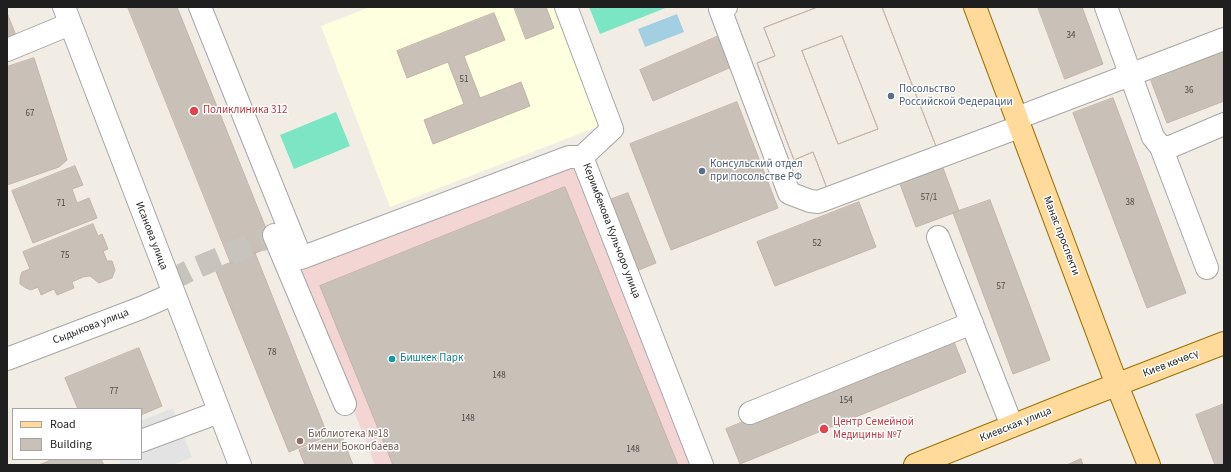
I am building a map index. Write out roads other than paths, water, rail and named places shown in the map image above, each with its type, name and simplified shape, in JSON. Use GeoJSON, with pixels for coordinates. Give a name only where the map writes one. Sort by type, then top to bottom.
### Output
{"type":"FeatureCollection","features":[{"type":"Feature","properties":{"kind":"main road","name":"Манас проспекти"},"geometry":{"type":"LineString","coordinates":[[975,7],[1117,385],[1149,465]]}},
{"type":"Feature","properties":{"kind":"main road","name":"Киев көчөсү"},"geometry":{"type":"LineString","coordinates":[[1117,385],[1224,343]]}},
{"type":"Feature","properties":{"kind":"main road","name":"Киевская улица"},"geometry":{"type":"LineString","coordinates":[[915,465],[1117,385]]}},
{"type":"Feature","properties":{"kind":"street"},"geometry":{"type":"LineString","coordinates":[[200,7],[301,258],[569,157],[582,157]]}},
{"type":"Feature","properties":{"kind":"street","name":"Керимбекова Кульчоро улица"},"geometry":{"type":"LineString","coordinates":[[566,7],[612,129],[582,157],[702,465]]}},
{"type":"Feature","properties":{"kind":"street"},"geometry":{"type":"LineString","coordinates":[[726,7],[720,10],[789,192],[810,201],[818,202],[1018,122],[1131,74],[1224,39]]}},
{"type":"Feature","properties":{"kind":"street"},"geometry":{"type":"LineString","coordinates":[[1106,7],[1153,136],[1161,147],[1207,268]]}},
{"type":"Feature","properties":{"kind":"street"},"geometry":{"type":"LineString","coordinates":[[7,50],[67,16]]}},
{"type":"Feature","properties":{"kind":"street","name":"Исанова улица"},"geometry":{"type":"LineString","coordinates":[[67,16],[240,465]]}},
{"type":"Feature","properties":{"kind":"street"},"geometry":{"type":"LineString","coordinates":[[1161,147],[1170,147],[1224,124]]}},
{"type":"Feature","properties":{"kind":"street"},"geometry":{"type":"LineString","coordinates":[[274,235],[345,404]]}},
{"type":"Feature","properties":{"kind":"street"},"geometry":{"type":"LineString","coordinates":[[938,237],[1012,426]]}},
{"type":"Feature","properties":{"kind":"street","name":"Сыдыкова улица"},"geometry":{"type":"LineString","coordinates":[[7,359],[174,294]]}},
{"type":"Feature","properties":{"kind":"street"},"geometry":{"type":"LineString","coordinates":[[750,413],[972,323]]}},
{"type":"Feature","properties":{"kind":"street"},"geometry":{"type":"LineString","coordinates":[[142,441],[219,412]]}},
{"type":"Feature","properties":{"kind":"water"},"geometry":{"type":"Polygon","coordinates":[[[677,14],[684,32],[645,47],[638,29],[677,14]]]}},
{"type":"Feature","properties":{"kind":"tunnel"},"geometry":{"type":"LineString","coordinates":[[169,281],[193,269],[274,235],[290,231]]}},
{"type":"Feature","properties":{"kind":"place","name":"Посольство Российской Федерации"},"geometry":{"type":"Point","coordinates":[891,96]}},
{"type":"Feature","properties":{"kind":"place","name":"Поликлиника 312"},"geometry":{"type":"Point","coordinates":[194,111]}},
{"type":"Feature","properties":{"kind":"place","name":"Консульский отдел при посольстве РФ"},"geometry":{"type":"Point","coordinates":[702,171]}},
{"type":"Feature","properties":{"kind":"place","name":"Бишкек Парк"},"geometry":{"type":"Point","coordinates":[392,359]}},
{"type":"Feature","properties":{"kind":"place","name":"Центр Семейной Медицины №7"},"geometry":{"type":"Point","coordinates":[824,429]}},
{"type":"Feature","properties":{"kind":"place","name":"Библиотека №18 имени Боконбаева"},"geometry":{"type":"Point","coordinates":[300,441]}}]}
